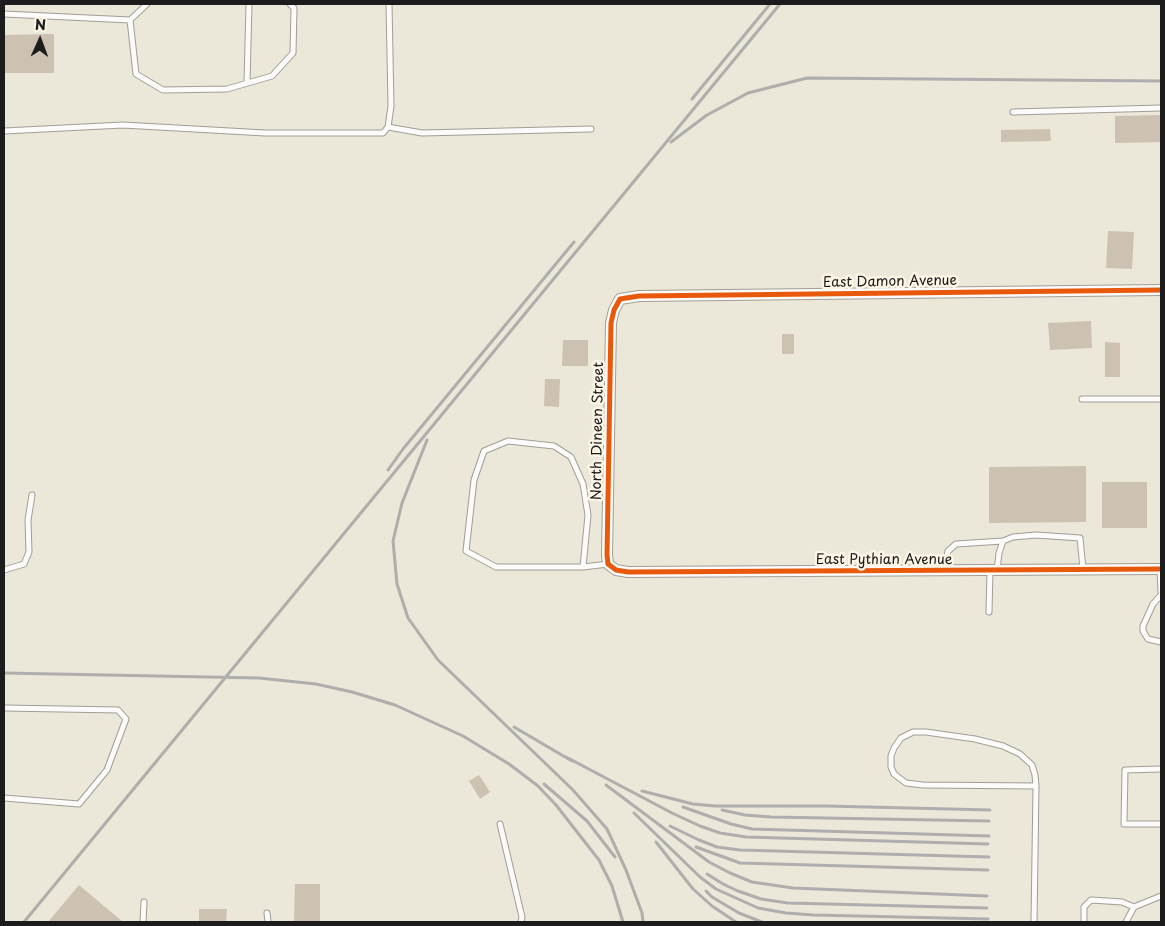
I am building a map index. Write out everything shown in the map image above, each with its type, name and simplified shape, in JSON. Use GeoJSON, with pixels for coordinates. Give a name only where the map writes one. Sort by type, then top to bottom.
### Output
{"type":"FeatureCollection","features":[{"type":"Feature","properties":{"kind":"street","name":"East Damon Avenue"},"geometry":{"type":"LineString","coordinates":[[620,299],[639,296],[1161,290]]}},
{"type":"Feature","properties":{"kind":"street","name":"North Dineen Street"},"geometry":{"type":"LineString","coordinates":[[608,564],[611,323],[614,310],[620,299]]}},
{"type":"Feature","properties":{"kind":"street","name":"East Pythian Avenue"},"geometry":{"type":"LineString","coordinates":[[608,564],[616,570],[628,572],[1161,569]]}},
{"type":"Feature","properties":{"kind":"lane"},"geometry":{"type":"LineString","coordinates":[[4,14],[130,20],[147,4]]}},
{"type":"Feature","properties":{"kind":"lane"},"geometry":{"type":"LineString","coordinates":[[247,83],[249,4]]}},
{"type":"Feature","properties":{"kind":"lane"},"geometry":{"type":"LineString","coordinates":[[130,20],[136,74],[163,90],[227,89],[272,76],[293,53],[294,8],[290,4]]}},
{"type":"Feature","properties":{"kind":"lane"},"geometry":{"type":"LineString","coordinates":[[4,131],[123,125],[265,133],[383,133],[388,128],[391,106],[388,4]]}},
{"type":"Feature","properties":{"kind":"lane"},"geometry":{"type":"LineString","coordinates":[[1013,112],[1161,108]]}},
{"type":"Feature","properties":{"kind":"lane"},"geometry":{"type":"LineString","coordinates":[[388,128],[422,133],[591,129]]}},
{"type":"Feature","properties":{"kind":"lane"},"geometry":{"type":"LineString","coordinates":[[1082,399],[1161,399]]}},
{"type":"Feature","properties":{"kind":"lane"},"geometry":{"type":"LineString","coordinates":[[583,567],[588,515],[583,484],[571,457],[554,446],[508,441],[484,451],[474,480],[466,551],[496,567],[583,567],[608,564]]}},
{"type":"Feature","properties":{"kind":"lane"},"geometry":{"type":"LineString","coordinates":[[4,570],[24,564],[28,552],[28,520],[32,495]]}},
{"type":"Feature","properties":{"kind":"lane"},"geometry":{"type":"LineString","coordinates":[[944,570],[948,551],[956,544],[1003,541],[1013,537],[1036,535],[1080,538],[1083,570]]}},
{"type":"Feature","properties":{"kind":"lane"},"geometry":{"type":"LineString","coordinates":[[988,612],[994,570],[998,552],[1003,541]]}},
{"type":"Feature","properties":{"kind":"lane"},"geometry":{"type":"LineString","coordinates":[[1161,569],[1161,592],[1143,626],[1143,632],[1148,639],[1161,642]]}},
{"type":"Feature","properties":{"kind":"lane"},"geometry":{"type":"LineString","coordinates":[[4,708],[118,710],[126,719],[107,770],[79,804],[4,798]]}},
{"type":"Feature","properties":{"kind":"lane"},"geometry":{"type":"LineString","coordinates":[[1034,922],[1036,786],[1032,765],[1020,754],[1003,746],[975,739],[926,732],[913,732],[902,738],[894,748],[892,756],[891,767],[894,774],[906,783],[923,785],[1036,786]]}},
{"type":"Feature","properties":{"kind":"lane"},"geometry":{"type":"LineString","coordinates":[[1161,769],[1125,770],[1124,824],[1161,824]]}},
{"type":"Feature","properties":{"kind":"lane"},"geometry":{"type":"LineString","coordinates":[[500,824],[522,917],[521,922]]}},
{"type":"Feature","properties":{"kind":"lane"},"geometry":{"type":"LineString","coordinates":[[1126,922],[1134,908],[1161,896]]}},
{"type":"Feature","properties":{"kind":"lane"},"geometry":{"type":"LineString","coordinates":[[1084,922],[1084,907],[1091,900],[1122,902],[1134,908]]}},
{"type":"Feature","properties":{"kind":"lane"},"geometry":{"type":"LineString","coordinates":[[143,922],[144,902]]}},
{"type":"Feature","properties":{"kind":"lane"},"geometry":{"type":"LineString","coordinates":[[267,913],[268,922]]}},
{"type":"Feature","properties":{"kind":"building"},"geometry":{"type":"Polygon","coordinates":[[[54,34],[54,73],[4,73],[4,35],[54,34]]]}},
{"type":"Feature","properties":{"kind":"building"},"geometry":{"type":"Polygon","coordinates":[[[1161,115],[1161,142],[1115,143],[1115,116],[1161,115]]]}},
{"type":"Feature","properties":{"kind":"building"},"geometry":{"type":"Polygon","coordinates":[[[1050,129],[1051,141],[1001,142],[1001,130],[1050,129]]]}},
{"type":"Feature","properties":{"kind":"building"},"geometry":{"type":"Polygon","coordinates":[[[1108,231],[1134,232],[1132,269],[1106,268],[1108,231]]]}},
{"type":"Feature","properties":{"kind":"building"},"geometry":{"type":"Polygon","coordinates":[[[1091,321],[1092,348],[1050,350],[1048,323],[1091,321]]]}},
{"type":"Feature","properties":{"kind":"building"},"geometry":{"type":"Polygon","coordinates":[[[782,334],[794,334],[794,354],[782,354],[782,334]]]}},
{"type":"Feature","properties":{"kind":"building"},"geometry":{"type":"Polygon","coordinates":[[[563,340],[588,340],[588,366],[562,366],[563,340]]]}},
{"type":"Feature","properties":{"kind":"building"},"geometry":{"type":"Polygon","coordinates":[[[1105,342],[1120,343],[1120,377],[1105,377],[1105,342]]]}},
{"type":"Feature","properties":{"kind":"building"},"geometry":{"type":"Polygon","coordinates":[[[545,379],[560,379],[559,407],[544,406],[545,379]]]}},
{"type":"Feature","properties":{"kind":"building"},"geometry":{"type":"Polygon","coordinates":[[[1086,466],[1086,522],[989,523],[989,467],[1086,466]]]}},
{"type":"Feature","properties":{"kind":"building"},"geometry":{"type":"Polygon","coordinates":[[[1102,482],[1147,482],[1147,528],[1102,528],[1102,482]]]}},
{"type":"Feature","properties":{"kind":"building"},"geometry":{"type":"Polygon","coordinates":[[[479,775],[490,792],[480,799],[469,781],[479,775]]]}},
{"type":"Feature","properties":{"kind":"building"},"geometry":{"type":"Polygon","coordinates":[[[295,884],[320,884],[320,922],[294,922],[295,884]]]}},
{"type":"Feature","properties":{"kind":"building"},"geometry":{"type":"Polygon","coordinates":[[[79,885],[123,922],[48,922],[79,885]]]}},
{"type":"Feature","properties":{"kind":"building"},"geometry":{"type":"Polygon","coordinates":[[[199,909],[227,909],[226,922],[199,922],[199,909]]]}},
{"type":"Feature","properties":{"kind":"railway"},"geometry":{"type":"LineString","coordinates":[[692,99],[770,4]]}},
{"type":"Feature","properties":{"kind":"railway"},"geometry":{"type":"LineString","coordinates":[[24,922],[780,4]]}},
{"type":"Feature","properties":{"kind":"railway"},"geometry":{"type":"LineString","coordinates":[[671,142],[707,115],[748,93],[807,78],[1161,81]]}},
{"type":"Feature","properties":{"kind":"railway"},"geometry":{"type":"LineString","coordinates":[[388,470],[403,449],[574,242]]}},
{"type":"Feature","properties":{"kind":"railway"},"geometry":{"type":"LineString","coordinates":[[427,440],[402,503],[393,541],[397,584],[408,618],[438,660],[573,790],[607,829],[626,870],[642,913],[643,922]]}},
{"type":"Feature","properties":{"kind":"railway"},"geometry":{"type":"LineString","coordinates":[[4,673],[259,678],[316,684],[352,692],[395,705],[463,736],[509,764],[538,786],[556,805],[599,860],[612,886],[623,922]]}},
{"type":"Feature","properties":{"kind":"railway"},"geometry":{"type":"LineString","coordinates":[[514,727],[572,761]]}},
{"type":"Feature","properties":{"kind":"railway"},"geometry":{"type":"LineString","coordinates":[[566,757],[672,813],[720,833],[746,837],[988,844]]}},
{"type":"Feature","properties":{"kind":"railway"},"geometry":{"type":"LineString","coordinates":[[544,784],[587,821],[615,857]]}},
{"type":"Feature","properties":{"kind":"railway"},"geometry":{"type":"LineString","coordinates":[[606,785],[709,862],[752,882],[793,888],[987,896]]}},
{"type":"Feature","properties":{"kind":"railway"},"geometry":{"type":"LineString","coordinates":[[642,791],[693,804],[715,806],[827,806],[990,810]]}},
{"type":"Feature","properties":{"kind":"railway"},"geometry":{"type":"LineString","coordinates":[[683,807],[731,824],[752,829],[989,836]]}},
{"type":"Feature","properties":{"kind":"railway"},"geometry":{"type":"LineString","coordinates":[[722,810],[745,815],[771,817],[989,821]]}},
{"type":"Feature","properties":{"kind":"railway"},"geometry":{"type":"LineString","coordinates":[[634,813],[700,877],[716,889],[758,908],[814,915],[988,919]]}},
{"type":"Feature","properties":{"kind":"railway"},"geometry":{"type":"LineString","coordinates":[[670,826],[717,847],[740,850],[989,857]]}},
{"type":"Feature","properties":{"kind":"railway"},"geometry":{"type":"LineString","coordinates":[[656,842],[693,889],[712,906],[736,922]]}},
{"type":"Feature","properties":{"kind":"railway"},"geometry":{"type":"LineString","coordinates":[[696,847],[740,863],[988,870]]}},
{"type":"Feature","properties":{"kind":"railway"},"geometry":{"type":"LineString","coordinates":[[707,874],[738,891],[761,899],[788,903],[987,908]]}},
{"type":"Feature","properties":{"kind":"railway"},"geometry":{"type":"LineString","coordinates":[[706,891],[712,897],[739,913],[762,922]]}},
{"type":"Feature","properties":{"kind":"cycle path"},"geometry":{"type":"LineString","coordinates":[[1161,290],[639,296],[620,299],[614,310],[611,323],[607,555],[608,564],[616,570],[628,572],[1161,569]]}}]}
